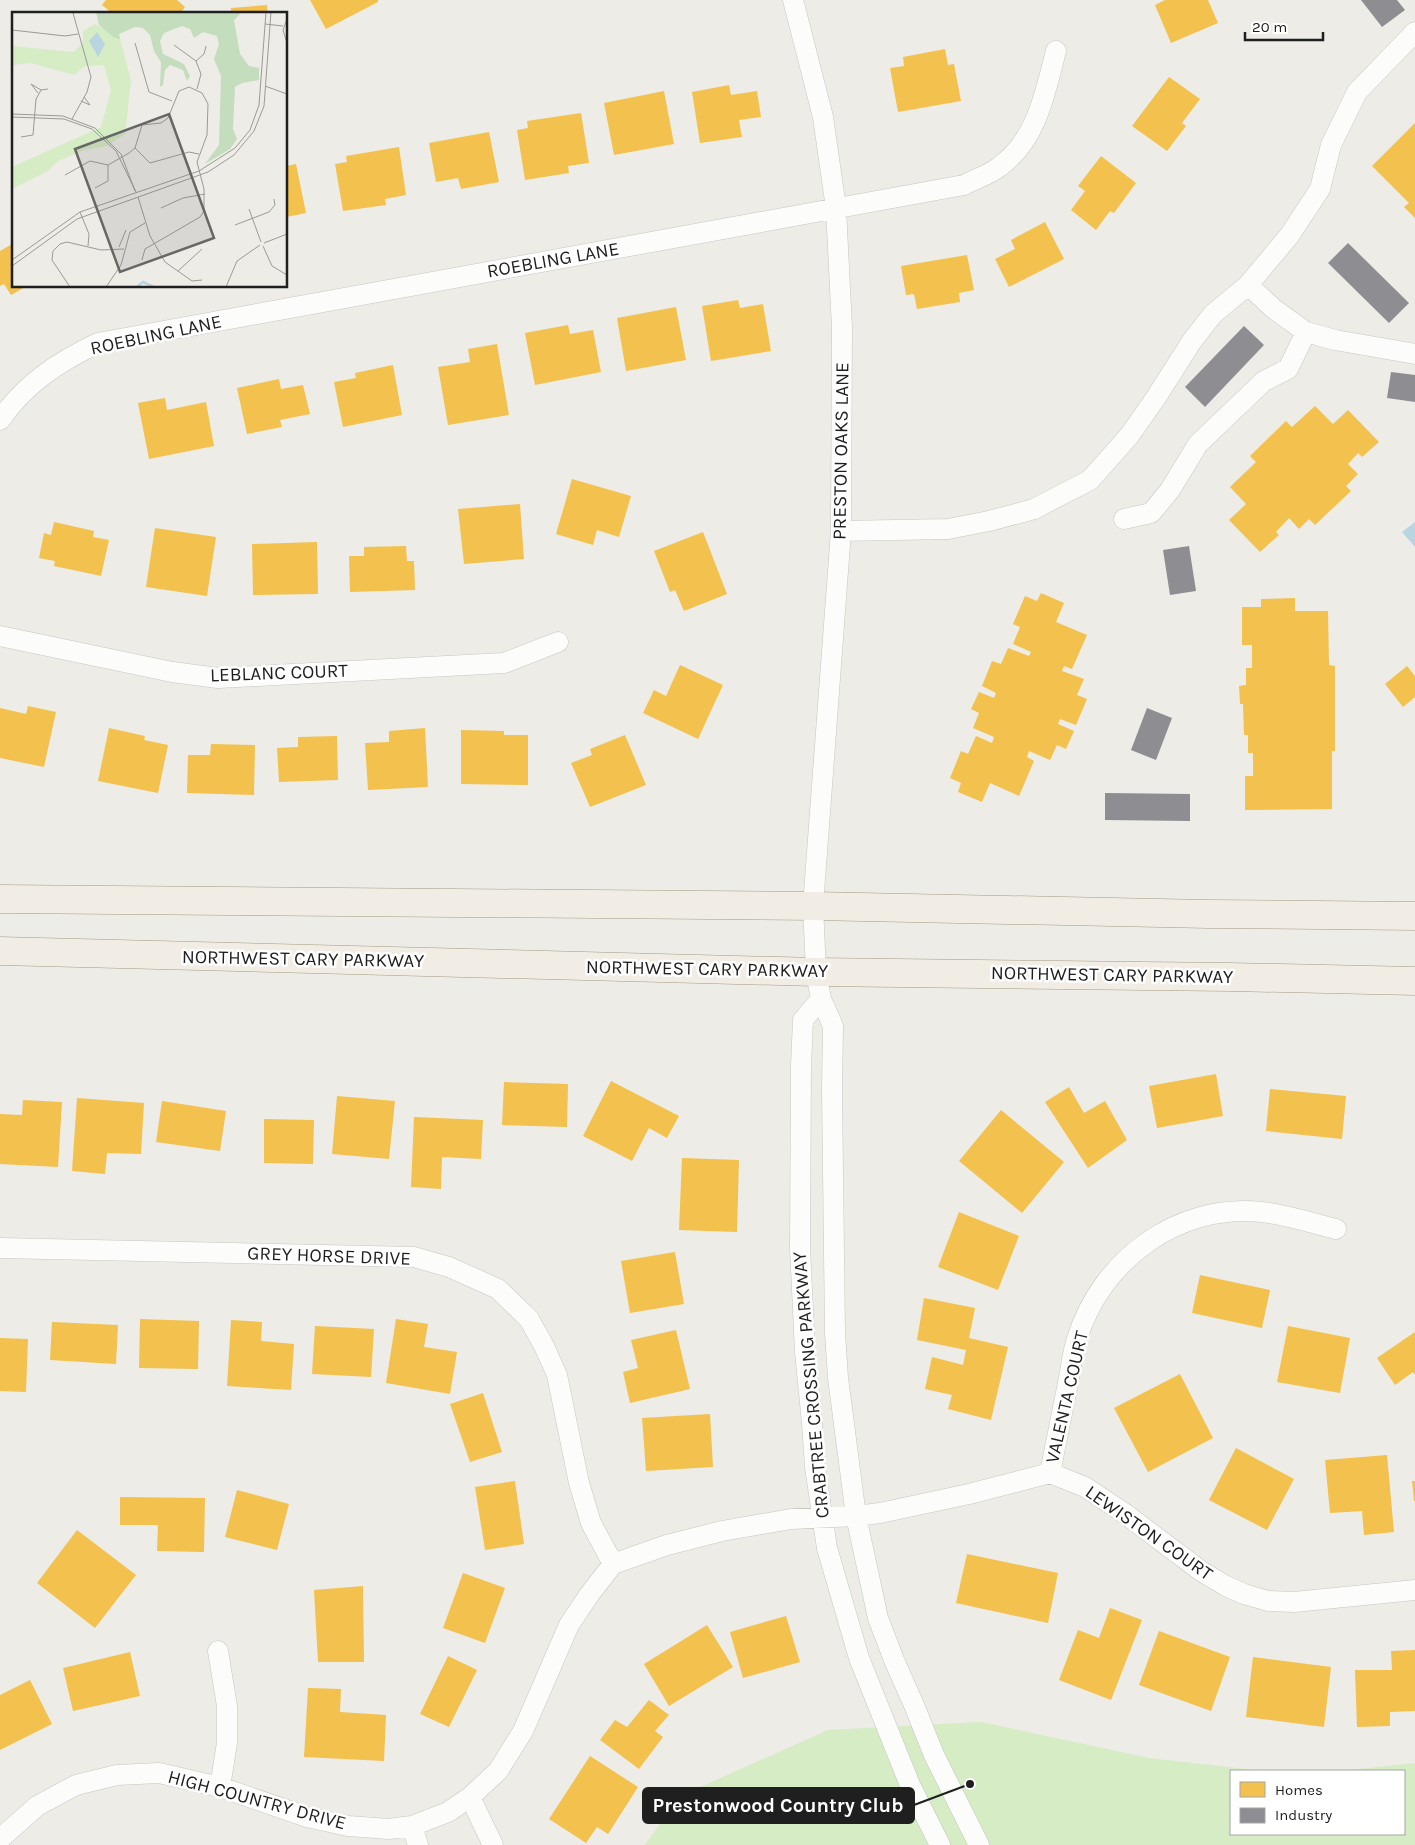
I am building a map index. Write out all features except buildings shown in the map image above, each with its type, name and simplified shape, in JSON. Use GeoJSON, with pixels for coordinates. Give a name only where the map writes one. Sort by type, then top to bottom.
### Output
{"type":"FeatureCollection","features":[{"type":"Feature","properties":{"kind":"main road"},"geometry":{"type":"LineString","coordinates":[[0,899],[813,906],[1415,916]]}},
{"type":"Feature","properties":{"kind":"main road","name":"NORTHWEST CARY PARKWAY"},"geometry":{"type":"LineString","coordinates":[[0,951],[816,972],[1415,981]]}},
{"type":"Feature","properties":{"kind":"street","name":"PRESTON OAKS LANE"},"geometry":{"type":"LineString","coordinates":[[793,0],[822,117],[836,208],[842,328],[841,531],[813,906]]}},
{"type":"Feature","properties":{"kind":"street"},"geometry":{"type":"LineString","coordinates":[[841,531],[948,529],[989,521],[1034,509],[1090,480],[1129,436],[1156,399],[1192,341],[1213,314],[1248,285],[1289,236],[1320,189],[1331,145],[1357,92],[1415,32]]}},
{"type":"Feature","properties":{"kind":"street","name":"ROEBLING LANE"},"geometry":{"type":"LineString","coordinates":[[0,420],[10,405],[35,380],[59,363],[98,343],[964,185],[999,168],[1017,150],[1041,110],[1056,51]]}},
{"type":"Feature","properties":{"kind":"street"},"geometry":{"type":"LineString","coordinates":[[1248,285],[1274,309],[1306,332],[1336,340],[1415,354]]}},
{"type":"Feature","properties":{"kind":"street"},"geometry":{"type":"LineString","coordinates":[[1124,519],[1151,513],[1170,490],[1198,444],[1264,381],[1288,368],[1306,332]]}},
{"type":"Feature","properties":{"kind":"street","name":"LEBLANC COURT"},"geometry":{"type":"LineString","coordinates":[[0,636],[172,672],[218,678],[504,662],[558,642]]}},
{"type":"Feature","properties":{"kind":"street","name":"CRABTREE CROSSING PARKWAY"},"geometry":{"type":"LineString","coordinates":[[813,906],[816,972],[821,999],[833,1026],[835,1333],[838,1378],[856,1516],[878,1618],[934,1755],[980,1845]]}},
{"type":"Feature","properties":{"kind":"street","name":"CRABTREE CROSSING PARKWAY"},"geometry":{"type":"LineString","coordinates":[[821,999],[803,1020],[800,1248],[805,1352],[815,1467],[826,1548],[859,1658],[910,1784],[940,1845]]}},
{"type":"Feature","properties":{"kind":"street","name":"VALENTA COURT"},"geometry":{"type":"LineString","coordinates":[[1050,1472],[1077,1339],[1090,1306],[1099,1290],[1113,1271],[1133,1252],[1161,1234],[1185,1223],[1211,1215],[1237,1211],[1262,1212],[1336,1229]]}},
{"type":"Feature","properties":{"kind":"street","name":"GREY HORSE DRIVE"},"geometry":{"type":"LineString","coordinates":[[0,1248],[414,1257],[449,1267],[498,1289],[529,1319],[557,1375],[579,1483],[591,1523],[613,1564]]}},
{"type":"Feature","properties":{"kind":"street"},"geometry":{"type":"LineString","coordinates":[[613,1564],[667,1545],[722,1531],[791,1519],[880,1513],[969,1494],[1050,1472]]}},
{"type":"Feature","properties":{"kind":"street","name":"LEWISTON COURT"},"geometry":{"type":"LineString","coordinates":[[1050,1472],[1085,1487],[1124,1513],[1201,1571],[1244,1594],[1268,1601],[1294,1602],[1415,1590]]}},
{"type":"Feature","properties":{"kind":"street","name":"HIGH COUNTRY DRIVE"},"geometry":{"type":"LineString","coordinates":[[0,1839],[37,1806],[76,1785],[117,1775],[159,1773],[220,1788],[307,1818],[348,1826],[389,1829],[415,1836],[470,1797],[498,1771],[512,1752],[569,1625],[613,1564]]}},
{"type":"Feature","properties":{"kind":"street"},"geometry":{"type":"LineString","coordinates":[[218,1651],[227,1706],[227,1743],[220,1788]]}},
{"type":"Feature","properties":{"kind":"street"},"geometry":{"type":"LineString","coordinates":[[470,1797],[493,1845]]}},
{"type":"Feature","properties":{"kind":"green space"},"geometry":{"type":"Polygon","coordinates":[[[981,1722],[1149,1758],[1254,1770],[1230,1770],[1230,1835],[1405,1835],[1405,1770],[1350,1770],[1415,1763],[1415,1845],[645,1845],[680,1796],[828,1730],[981,1722]]]}},
{"type":"Feature","properties":{"kind":"water"},"geometry":{"type":"Polygon","coordinates":[[[1415,522],[1415,547],[1402,532],[1415,522]]]}},
{"type":"Feature","properties":{"kind":"place","name":"Prestonwood Country Club"},"geometry":{"type":"Point","coordinates":[970,1784]}}]}
